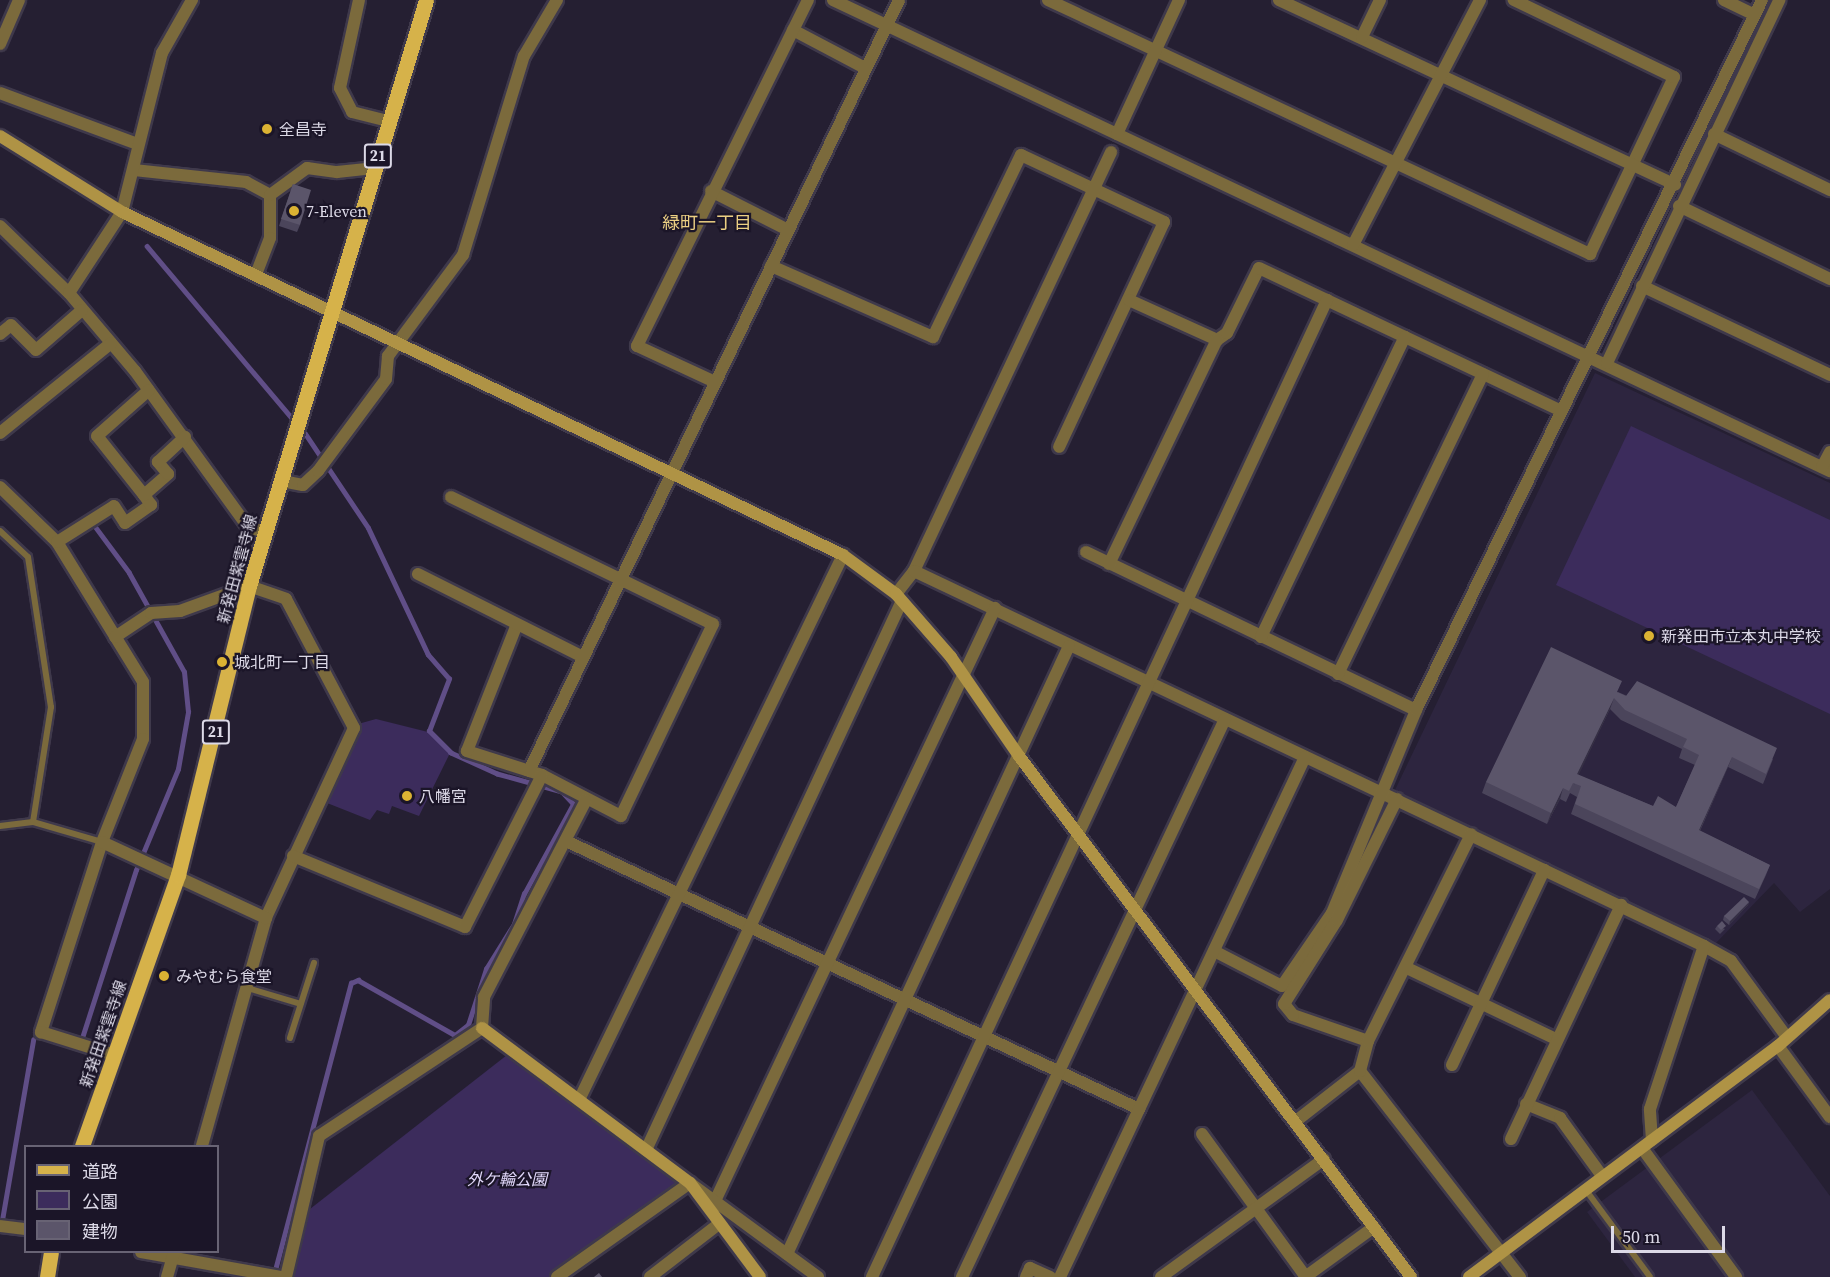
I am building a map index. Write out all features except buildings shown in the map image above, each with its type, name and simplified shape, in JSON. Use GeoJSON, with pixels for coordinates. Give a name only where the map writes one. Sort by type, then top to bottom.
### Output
{"type":"FeatureCollection","features":[{"type":"Feature","properties":{"kind":"main road","name":"新発田紫雲寺線"},"geometry":{"type":"LineString","coordinates":[[82,1145],[178,875],[249,586],[282,481],[328,311],[426,0]]}},
{"type":"Feature","properties":{"kind":"main road"},"geometry":{"type":"LineString","coordinates":[[47,1277],[51,1253]]}},
{"type":"Feature","properties":{"kind":"street"},"geometry":{"type":"LineString","coordinates":[[0,44],[6,15],[19,0]]}},
{"type":"Feature","properties":{"kind":"street"},"geometry":{"type":"LineString","coordinates":[[69,293],[122,212],[134,170],[137,144],[162,53],[192,0]]}},
{"type":"Feature","properties":{"kind":"street"},"geometry":{"type":"LineString","coordinates":[[359,0],[340,88],[352,112],[388,121]]}},
{"type":"Feature","properties":{"kind":"street"},"geometry":{"type":"LineString","coordinates":[[282,481],[303,485],[318,471],[386,379],[388,356],[463,255],[524,56],[557,0]]}},
{"type":"Feature","properties":{"kind":"street"},"geometry":{"type":"LineString","coordinates":[[715,382],[637,346],[711,191],[807,0]]}},
{"type":"Feature","properties":{"kind":"street"},"geometry":{"type":"LineString","coordinates":[[833,0],[887,28],[1607,363],[1826,469],[1830,452]]}},
{"type":"Feature","properties":{"kind":"street"},"geometry":{"type":"LineString","coordinates":[[529,771],[618,581],[672,476],[771,266],[786,229],[899,0]]}},
{"type":"Feature","properties":{"kind":"street"},"geometry":{"type":"LineString","coordinates":[[1048,0],[1590,254],[1674,77],[1514,0]]}},
{"type":"Feature","properties":{"kind":"street"},"geometry":{"type":"LineString","coordinates":[[1117,134],[1179,0]]}},
{"type":"Feature","properties":{"kind":"street"},"geometry":{"type":"LineString","coordinates":[[1279,0],[1675,185]]}},
{"type":"Feature","properties":{"kind":"street"},"geometry":{"type":"LineString","coordinates":[[1362,37],[1380,0]]}},
{"type":"Feature","properties":{"kind":"street"},"geometry":{"type":"LineString","coordinates":[[1353,245],[1392,163],[1445,76],[1480,0]]}},
{"type":"Feature","properties":{"kind":"street"},"geometry":{"type":"LineString","coordinates":[[1724,0],[1755,15]]}},
{"type":"Feature","properties":{"kind":"street"},"geometry":{"type":"LineString","coordinates":[[1214,951],[1282,986],[1332,913],[1378,792],[1416,710],[1586,354],[1675,185],[1762,0]]}},
{"type":"Feature","properties":{"kind":"street"},"geometry":{"type":"LineString","coordinates":[[1607,363],[1679,206],[1779,0]]}},
{"type":"Feature","properties":{"kind":"street"},"geometry":{"type":"LineString","coordinates":[[793,30],[865,68]]}},
{"type":"Feature","properties":{"kind":"street"},"geometry":{"type":"LineString","coordinates":[[0,93],[137,144]]}},
{"type":"Feature","properties":{"kind":"street"},"geometry":{"type":"LineString","coordinates":[[1714,134],[1830,190]]}},
{"type":"Feature","properties":{"kind":"street"},"geometry":{"type":"LineString","coordinates":[[0,136],[122,212],[256,274],[328,311],[399,342],[672,476],[843,555],[898,599],[963,676],[1018,756],[1077,831],[1135,911],[1197,987],[1411,1277]]}},
{"type":"Feature","properties":{"kind":"street"},"geometry":{"type":"LineString","coordinates":[[646,1150],[898,599],[914,571],[1111,152]]}},
{"type":"Feature","properties":{"kind":"street"},"geometry":{"type":"LineString","coordinates":[[771,266],[933,337],[1022,155],[1164,222],[1059,447]]}},
{"type":"Feature","properties":{"kind":"street"},"geometry":{"type":"LineString","coordinates":[[270,195],[307,168],[337,172],[374,168]]}},
{"type":"Feature","properties":{"kind":"street"},"geometry":{"type":"LineString","coordinates":[[134,170],[246,182],[270,195]]}},
{"type":"Feature","properties":{"kind":"street"},"geometry":{"type":"LineString","coordinates":[[711,191],[786,229]]}},
{"type":"Feature","properties":{"kind":"street"},"geometry":{"type":"LineString","coordinates":[[256,274],[270,238],[270,195]]}},
{"type":"Feature","properties":{"kind":"street"},"geometry":{"type":"LineString","coordinates":[[1679,206],[1830,279]]}},
{"type":"Feature","properties":{"kind":"street"},"geometry":{"type":"LineString","coordinates":[[0,226],[69,293],[111,343],[185,437],[248,527],[265,532]]}},
{"type":"Feature","properties":{"kind":"street"},"geometry":{"type":"LineString","coordinates":[[1109,564],[1217,340],[1227,333],[1258,268],[1559,410]]}},
{"type":"Feature","properties":{"kind":"street"},"geometry":{"type":"LineString","coordinates":[[1642,286],[1830,375]]}},
{"type":"Feature","properties":{"kind":"street"},"geometry":{"type":"LineString","coordinates":[[1129,300],[1217,340]]}},
{"type":"Feature","properties":{"kind":"street"},"geometry":{"type":"LineString","coordinates":[[872,1277],[1145,683],[1327,300]]}},
{"type":"Feature","properties":{"kind":"street"},"geometry":{"type":"LineString","coordinates":[[0,333],[10,325],[36,350],[82,310]]}},
{"type":"Feature","properties":{"kind":"street"},"geometry":{"type":"LineString","coordinates":[[1261,637],[1405,337]]}},
{"type":"Feature","properties":{"kind":"street"},"geometry":{"type":"LineString","coordinates":[[0,433],[111,343]]}},
{"type":"Feature","properties":{"kind":"street"},"geometry":{"type":"LineString","coordinates":[[1338,674],[1483,374]]}},
{"type":"Feature","properties":{"kind":"street"},"geometry":{"type":"LineString","coordinates":[[57,542],[114,506],[126,523],[151,505],[97,436],[149,390]]}},
{"type":"Feature","properties":{"kind":"street"},"geometry":{"type":"LineString","coordinates":[[144,495],[168,474],[158,462],[185,437]]}},
{"type":"Feature","properties":{"kind":"street"},"geometry":{"type":"LineString","coordinates":[[0,487],[57,542],[143,682],[147,713],[143,739],[102,842],[41,1032],[115,1055]]}},
{"type":"Feature","properties":{"kind":"street"},"geometry":{"type":"LineString","coordinates":[[451,497],[618,581],[713,624],[621,816],[586,800],[542,775],[467,751],[517,624]]}},
{"type":"Feature","properties":{"kind":"street"},"geometry":{"type":"LineString","coordinates":[[1086,552],[1416,710]]}},
{"type":"Feature","properties":{"kind":"street"},"geometry":{"type":"LineString","coordinates":[[579,1100],[843,555]]}},
{"type":"Feature","properties":{"kind":"street"},"geometry":{"type":"LineString","coordinates":[[914,571],[995,608],[1145,683],[1621,905],[1731,962],[1830,1117]]}},
{"type":"Feature","properties":{"kind":"street"},"geometry":{"type":"LineString","coordinates":[[417,574],[584,657]]}},
{"type":"Feature","properties":{"kind":"street"},"geometry":{"type":"LineString","coordinates":[[115,637],[150,614],[180,611],[249,586],[286,599],[354,728],[266,918],[244,987],[202,1145]]}},
{"type":"Feature","properties":{"kind":"street"},"geometry":{"type":"LineString","coordinates":[[714,1201],[995,608]]}},
{"type":"Feature","properties":{"kind":"street"},"geometry":{"type":"LineString","coordinates":[[787,1254],[1069,646]]}},
{"type":"Feature","properties":{"kind":"street"},"geometry":{"type":"LineString","coordinates":[[962,1277],[1225,719]]}},
{"type":"Feature","properties":{"kind":"street"},"geometry":{"type":"LineString","coordinates":[[1060,1277],[1305,757]]}},
{"type":"Feature","properties":{"kind":"street"},"geometry":{"type":"LineString","coordinates":[[293,856],[465,927],[542,775]]}},
{"type":"Feature","properties":{"kind":"street"},"geometry":{"type":"LineString","coordinates":[[482,1028],[484,997],[586,800]]}},
{"type":"Feature","properties":{"kind":"street"},"geometry":{"type":"LineString","coordinates":[[1368,1041],[1293,1015],[1284,1004],[1337,920],[1397,800]]}},
{"type":"Feature","properties":{"kind":"street"},"geometry":{"type":"LineString","coordinates":[[1296,1121],[1360,1071],[1368,1041],[1409,969],[1472,834]]}},
{"type":"Feature","properties":{"kind":"street"},"geometry":{"type":"LineString","coordinates":[[566,841],[681,893],[1058,1075],[1139,1109]]}},
{"type":"Feature","properties":{"kind":"street"},"geometry":{"type":"LineString","coordinates":[[102,842],[178,875],[266,918]]}},
{"type":"Feature","properties":{"kind":"street"},"geometry":{"type":"LineString","coordinates":[[1452,1065],[1544,870]]}},
{"type":"Feature","properties":{"kind":"street"},"geometry":{"type":"LineString","coordinates":[[1511,1139],[1556,1039],[1621,905]]}},
{"type":"Feature","properties":{"kind":"street"},"geometry":{"type":"LineString","coordinates":[[1652,1140],[1650,1109],[1704,946]]}},
{"type":"Feature","properties":{"kind":"street"},"geometry":{"type":"LineString","coordinates":[[1409,969],[1480,1005],[1556,1039]]}},
{"type":"Feature","properties":{"kind":"street"},"geometry":{"type":"LineString","coordinates":[[1469,1277],[1782,1041],[1830,1000]]}},
{"type":"Feature","properties":{"kind":"street"},"geometry":{"type":"LineString","coordinates":[[482,1028],[818,1277]]}},
{"type":"Feature","properties":{"kind":"street"},"geometry":{"type":"LineString","coordinates":[[286,1277],[319,1136],[482,1028]]}},
{"type":"Feature","properties":{"kind":"street"},"geometry":{"type":"LineString","coordinates":[[1360,1071],[1520,1277]]}},
{"type":"Feature","properties":{"kind":"street"},"geometry":{"type":"LineString","coordinates":[[1526,1104],[1560,1118],[1602,1176]]}},
{"type":"Feature","properties":{"kind":"street"},"geometry":{"type":"LineString","coordinates":[[1202,1134],[1305,1277],[1374,1227]]}},
{"type":"Feature","properties":{"kind":"street"},"geometry":{"type":"LineString","coordinates":[[1641,1148],[1736,1277]]}},
{"type":"Feature","properties":{"kind":"street"},"geometry":{"type":"LineString","coordinates":[[1161,1277],[1257,1210],[1324,1159]]}},
{"type":"Feature","properties":{"kind":"street"},"geometry":{"type":"LineString","coordinates":[[690,1183],[760,1277]]}},
{"type":"Feature","properties":{"kind":"street"},"geometry":{"type":"LineString","coordinates":[[557,1277],[690,1183]]}},
{"type":"Feature","properties":{"kind":"street"},"geometry":{"type":"LineString","coordinates":[[650,1277],[720,1223]]}},
{"type":"Feature","properties":{"kind":"street"},"geometry":{"type":"LineString","coordinates":[[0,1226],[24,1229]]}},
{"type":"Feature","properties":{"kind":"street"},"geometry":{"type":"LineString","coordinates":[[167,1277],[173,1254],[281,1277]]}},
{"type":"Feature","properties":{"kind":"street"},"geometry":{"type":"LineString","coordinates":[[1026,1277],[1030,1268],[1050,1277]]}},
{"type":"Feature","properties":{"kind":"lane"},"geometry":{"type":"LineString","coordinates":[[0,531],[28,557],[51,707],[33,822]]}},
{"type":"Feature","properties":{"kind":"lane"},"geometry":{"type":"LineString","coordinates":[[0,826],[33,822],[102,842]]}},
{"type":"Feature","properties":{"kind":"lane"},"geometry":{"type":"LineString","coordinates":[[290,1038],[314,963]]}},
{"type":"Feature","properties":{"kind":"lane"},"geometry":{"type":"LineString","coordinates":[[244,987],[301,1004]]}},
{"type":"Feature","properties":{"kind":"lane"},"geometry":{"type":"LineString","coordinates":[[1585,1189],[1650,1277]]}},
{"type":"Feature","properties":{"kind":"shaded area","name":"新発田市立本丸中学校"},"geometry":{"type":"Polygon","coordinates":[[[1595,373],[1830,483],[1830,889],[1800,912],[1774,883],[1716,943],[1395,790],[1595,373]]]}},
{"type":"Feature","properties":{"kind":"shaded area"},"geometry":{"type":"Polygon","coordinates":[[[1752,1090],[1830,1196],[1830,1277],[1635,1277],[1587,1212],[1752,1090]]]}},
{"type":"Feature","properties":{"kind":"green space"},"geometry":{"type":"Polygon","coordinates":[[[1631,426],[1830,520],[1830,714],[1556,585],[1631,426]]]}},
{"type":"Feature","properties":{"kind":"green space"},"geometry":{"type":"Polygon","coordinates":[[[376,719],[428,732],[450,753],[419,816],[392,806],[389,814],[377,810],[370,820],[322,801],[358,724],[376,719]]]}},
{"type":"Feature","properties":{"kind":"green space","name":"外ケ輪公園"},"geometry":{"type":"Polygon","coordinates":[[[507,1055],[682,1186],[555,1277],[292,1277],[310,1209],[507,1055]]]}},
{"type":"Feature","properties":{"kind":"waterway"},"geometry":{"type":"LineString","coordinates":[[147,246],[295,422]]}},
{"type":"Feature","properties":{"kind":"waterway"},"geometry":{"type":"LineString","coordinates":[[274,1274],[351,983],[358,980],[455,1035],[468,1025],[486,969],[514,924],[524,894],[573,804],[562,792],[497,774],[451,753],[429,731],[449,679],[428,655],[368,528],[301,428]]}},
{"type":"Feature","properties":{"kind":"waterway"},"geometry":{"type":"LineString","coordinates":[[82,1038],[136,870],[178,769],[188,712],[184,672],[129,573],[95,527]]}},
{"type":"Feature","properties":{"kind":"waterway"},"geometry":{"type":"LineString","coordinates":[[1,1226],[33,1040]]}},
{"type":"Feature","properties":{"kind":"place","name":"全昌寺"},"geometry":{"type":"Point","coordinates":[267,129]}},
{"type":"Feature","properties":{"kind":"place","name":"7-Eleven"},"geometry":{"type":"Point","coordinates":[294,211]}},
{"type":"Feature","properties":{"kind":"place","name":"新発田市立本丸中学校"},"geometry":{"type":"Point","coordinates":[1649,636]}},
{"type":"Feature","properties":{"kind":"place","name":"城北町一丁目"},"geometry":{"type":"Point","coordinates":[222,662]}},
{"type":"Feature","properties":{"kind":"place","name":"八幡宮"},"geometry":{"type":"Point","coordinates":[407,796]}},
{"type":"Feature","properties":{"kind":"place","name":"みやむら食堂"},"geometry":{"type":"Point","coordinates":[164,976]}},
{"type":"Feature","properties":{"kind":"district","name":"緑町一丁目"},"geometry":{"type":"Point","coordinates":[707,223]}}]}
